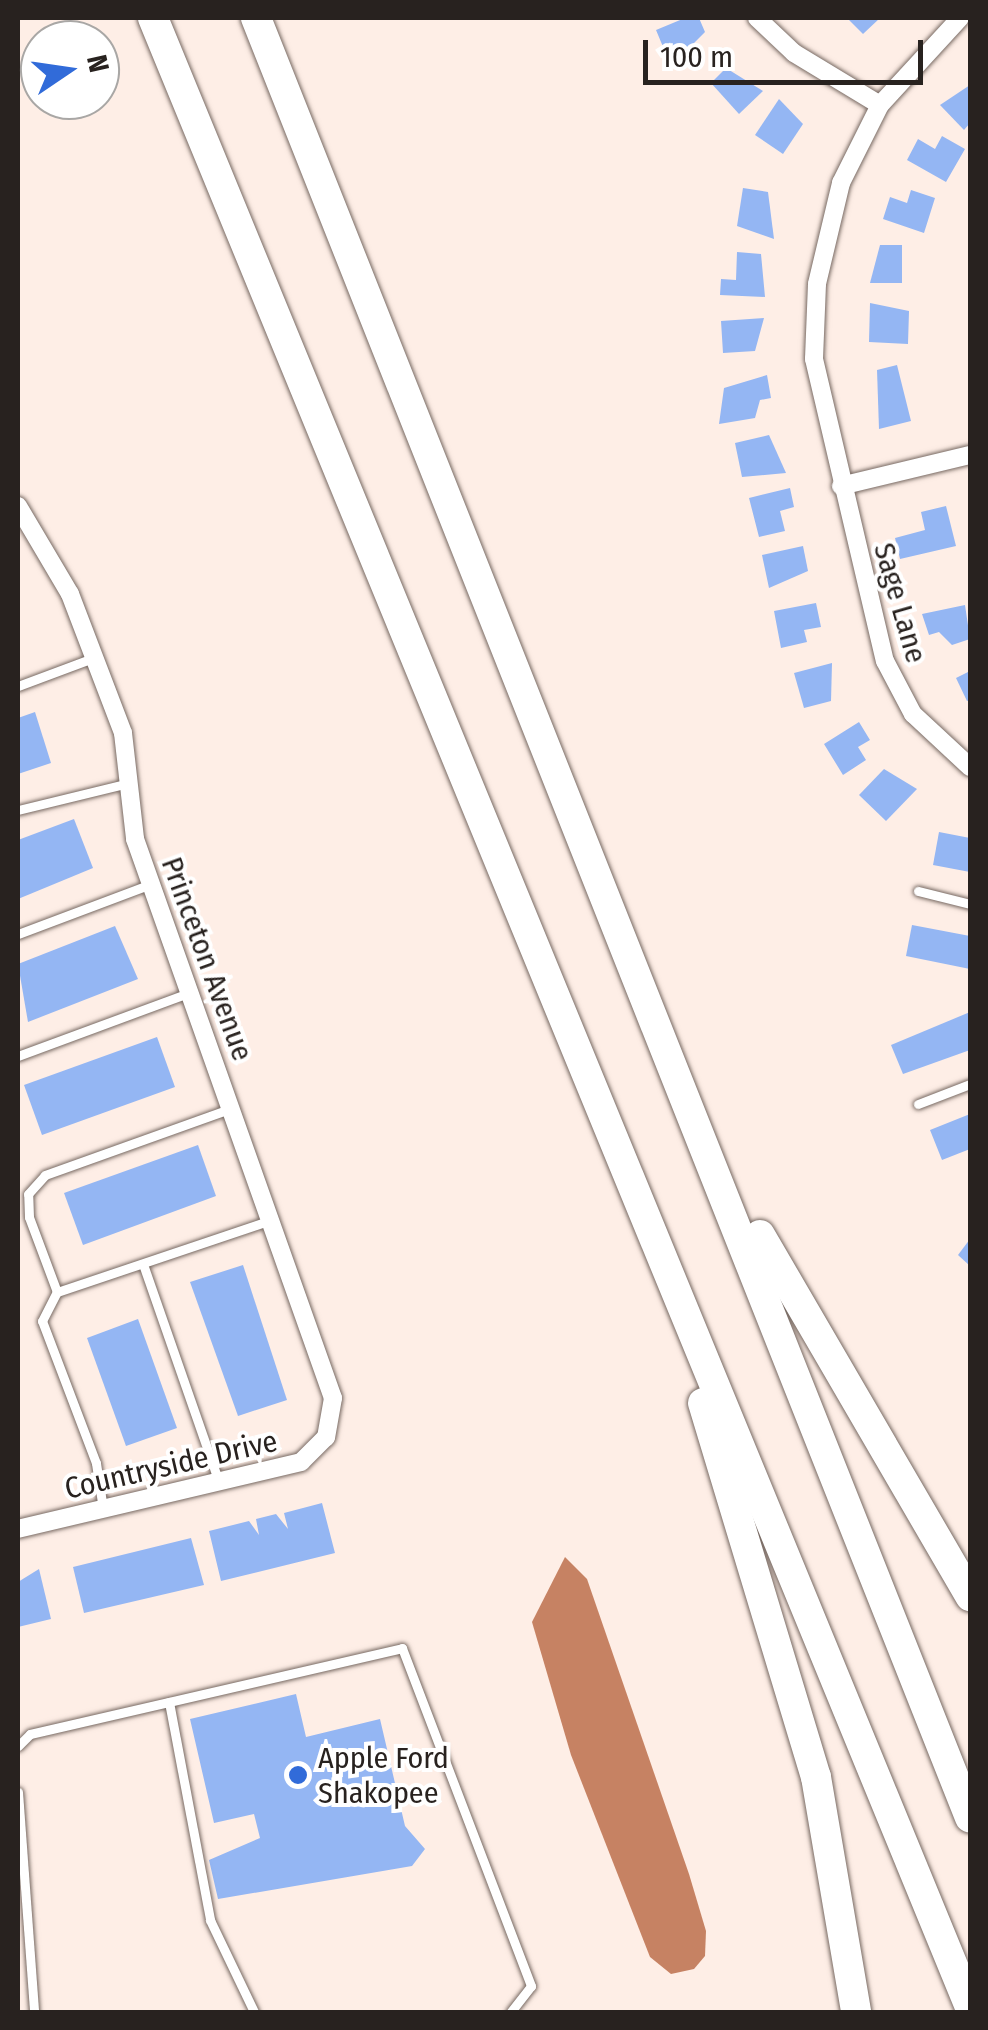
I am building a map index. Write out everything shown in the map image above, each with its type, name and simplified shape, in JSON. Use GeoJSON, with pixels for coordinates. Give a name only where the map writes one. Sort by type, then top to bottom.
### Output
{"type":"FeatureCollection","features":[{"type":"Feature","properties":{"kind":"highway"},"geometry":{"type":"LineString","coordinates":[[153,18],[970,2007]]}},
{"type":"Feature","properties":{"kind":"highway"},"geometry":{"type":"LineString","coordinates":[[256,18],[700,1125],[970,1818]]}},
{"type":"Feature","properties":{"kind":"highway"},"geometry":{"type":"LineString","coordinates":[[602,1107],[757,1562],[816,1777],[856,2012]]}},
{"type":"Feature","properties":{"kind":"highway"},"geometry":{"type":"LineString","coordinates":[[700,1125],[970,1596]]}},
{"type":"Feature","properties":{"kind":"street"},"geometry":{"type":"LineString","coordinates":[[757,18],[880,105]]}},
{"type":"Feature","properties":{"kind":"street","name":"Sage Lane"},"geometry":{"type":"LineString","coordinates":[[960,18],[880,105],[841,182],[817,284],[814,359],[840,486],[891,676],[924,728],[970,767]]}},
{"type":"Feature","properties":{"kind":"street"},"geometry":{"type":"LineString","coordinates":[[840,486],[970,455]]}},
{"type":"Feature","properties":{"kind":"street","name":"Princeton Avenue"},"geometry":{"type":"LineString","coordinates":[[18,506],[26,532],[93,658],[122,733],[152,883],[194,991],[230,1109],[333,1398],[326,1436]]}},
{"type":"Feature","properties":{"kind":"street","name":"Countryside Drive"},"geometry":{"type":"LineString","coordinates":[[18,1528],[302,1462],[326,1436]]}},
{"type":"Feature","properties":{"kind":"lane"},"geometry":{"type":"LineString","coordinates":[[18,686],[93,658]]}},
{"type":"Feature","properties":{"kind":"lane"},"geometry":{"type":"LineString","coordinates":[[18,810],[129,782]]}},
{"type":"Feature","properties":{"kind":"lane"},"geometry":{"type":"LineString","coordinates":[[18,934],[152,883]]}},
{"type":"Feature","properties":{"kind":"lane"},"geometry":{"type":"LineString","coordinates":[[918,890],[970,904]]}},
{"type":"Feature","properties":{"kind":"lane"},"geometry":{"type":"LineString","coordinates":[[18,1056],[194,991]]}},
{"type":"Feature","properties":{"kind":"lane"},"geometry":{"type":"LineString","coordinates":[[918,1104],[970,1084]]}},
{"type":"Feature","properties":{"kind":"lane"},"geometry":{"type":"LineString","coordinates":[[57,1292],[30,1217],[28,1194],[45,1174],[230,1109]]}},
{"type":"Feature","properties":{"kind":"lane"},"geometry":{"type":"LineString","coordinates":[[103,1509],[96,1462],[42,1321],[57,1292],[144,1267],[271,1220]]}},
{"type":"Feature","properties":{"kind":"lane"},"geometry":{"type":"LineString","coordinates":[[144,1267],[219,1483]]}},
{"type":"Feature","properties":{"kind":"lane"},"geometry":{"type":"LineString","coordinates":[[18,1746],[30,1734],[402,1648],[531,1986],[512,2012]]}},
{"type":"Feature","properties":{"kind":"lane"},"geometry":{"type":"LineString","coordinates":[[170,1702],[210,1920],[254,2012]]}},
{"type":"Feature","properties":{"kind":"lane"},"geometry":{"type":"LineString","coordinates":[[18,1792],[34,2012]]}},
{"type":"Feature","properties":{"kind":"shaded area"},"geometry":{"type":"Polygon","coordinates":[[[565,1557],[587,1579],[689,1874],[706,1931],[705,1956],[694,1969],[671,1974],[650,1957],[571,1755],[532,1622],[565,1557]]]}},
{"type":"Feature","properties":{"kind":"building"},"geometry":{"type":"Polygon","coordinates":[[[685,18],[699,18],[705,32],[691,46],[695,56],[671,66],[656,30],[685,18]]]}},
{"type":"Feature","properties":{"kind":"building"},"geometry":{"type":"Polygon","coordinates":[[[847,18],[880,18],[863,34],[847,18]]]}},
{"type":"Feature","properties":{"kind":"building"},"geometry":{"type":"Polygon","coordinates":[[[726,68],[763,91],[739,114],[711,83],[726,68]]]}},
{"type":"Feature","properties":{"kind":"building"},"geometry":{"type":"Polygon","coordinates":[[[970,85],[970,123],[964,130],[940,105],[970,85]]]}},
{"type":"Feature","properties":{"kind":"building"},"geometry":{"type":"Polygon","coordinates":[[[779,99],[803,124],[783,154],[755,135],[779,99]]]}},
{"type":"Feature","properties":{"kind":"building"},"geometry":{"type":"Polygon","coordinates":[[[942,136],[965,149],[946,182],[907,160],[918,139],[935,149],[942,136]]]}},
{"type":"Feature","properties":{"kind":"building"},"geometry":{"type":"Polygon","coordinates":[[[743,188],[768,192],[774,239],[737,226],[743,188]]]}},
{"type":"Feature","properties":{"kind":"building"},"geometry":{"type":"Polygon","coordinates":[[[911,190],[935,198],[924,233],[883,219],[890,197],[907,203],[911,190]]]}},
{"type":"Feature","properties":{"kind":"building"},"geometry":{"type":"Polygon","coordinates":[[[880,245],[902,245],[902,283],[870,283],[880,245]]]}},
{"type":"Feature","properties":{"kind":"building"},"geometry":{"type":"Polygon","coordinates":[[[737,252],[761,254],[765,297],[720,295],[721,279],[736,280],[737,252]]]}},
{"type":"Feature","properties":{"kind":"building"},"geometry":{"type":"Polygon","coordinates":[[[870,303],[909,311],[908,344],[869,342],[870,303]]]}},
{"type":"Feature","properties":{"kind":"building"},"geometry":{"type":"Polygon","coordinates":[[[764,318],[755,351],[723,353],[721,321],[764,318]]]}},
{"type":"Feature","properties":{"kind":"building"},"geometry":{"type":"Polygon","coordinates":[[[897,365],[911,421],[879,429],[877,370],[897,365]]]}},
{"type":"Feature","properties":{"kind":"building"},"geometry":{"type":"Polygon","coordinates":[[[767,375],[771,398],[760,400],[755,418],[719,424],[724,388],[767,375]]]}},
{"type":"Feature","properties":{"kind":"building"},"geometry":{"type":"Polygon","coordinates":[[[769,435],[786,473],[742,477],[735,443],[769,435]]]}},
{"type":"Feature","properties":{"kind":"building"},"geometry":{"type":"Polygon","coordinates":[[[790,488],[794,507],[780,511],[785,531],[759,537],[749,498],[790,488]]]}},
{"type":"Feature","properties":{"kind":"building"},"geometry":{"type":"Polygon","coordinates":[[[946,506],[956,546],[900,559],[895,538],[925,530],[921,512],[946,506]]]}},
{"type":"Feature","properties":{"kind":"building"},"geometry":{"type":"Polygon","coordinates":[[[803,546],[808,571],[769,588],[762,555],[803,546]]]}},
{"type":"Feature","properties":{"kind":"building"},"geometry":{"type":"Polygon","coordinates":[[[816,603],[821,627],[804,630],[807,642],[781,648],[774,611],[816,603]]]}},
{"type":"Feature","properties":{"kind":"building"},"geometry":{"type":"Polygon","coordinates":[[[965,605],[970,639],[952,645],[939,632],[929,635],[922,614],[965,605]]]}},
{"type":"Feature","properties":{"kind":"building"},"geometry":{"type":"Polygon","coordinates":[[[832,663],[831,701],[804,708],[794,673],[832,663]]]}},
{"type":"Feature","properties":{"kind":"building"},"geometry":{"type":"Polygon","coordinates":[[[970,671],[970,700],[967,701],[956,678],[970,671]]]}},
{"type":"Feature","properties":{"kind":"building"},"geometry":{"type":"Polygon","coordinates":[[[35,712],[51,763],[18,774],[18,718],[35,712]]]}},
{"type":"Feature","properties":{"kind":"building"},"geometry":{"type":"Polygon","coordinates":[[[859,722],[870,740],[858,747],[866,760],[843,775],[824,744],[859,722]]]}},
{"type":"Feature","properties":{"kind":"building"},"geometry":{"type":"Polygon","coordinates":[[[884,769],[917,789],[886,821],[859,795],[884,769]]]}},
{"type":"Feature","properties":{"kind":"building"},"geometry":{"type":"Polygon","coordinates":[[[74,819],[93,868],[18,899],[18,840],[74,819]]]}},
{"type":"Feature","properties":{"kind":"building"},"geometry":{"type":"Polygon","coordinates":[[[939,832],[970,838],[970,872],[933,865],[939,832]]]}},
{"type":"Feature","properties":{"kind":"building"},"geometry":{"type":"Polygon","coordinates":[[[912,925],[970,936],[970,969],[906,956],[912,925]]]}},
{"type":"Feature","properties":{"kind":"building"},"geometry":{"type":"Polygon","coordinates":[[[115,926],[138,979],[28,1022],[18,964],[115,926]]]}},
{"type":"Feature","properties":{"kind":"building"},"geometry":{"type":"Polygon","coordinates":[[[970,1012],[970,1050],[903,1074],[891,1045],[970,1012]]]}},
{"type":"Feature","properties":{"kind":"building"},"geometry":{"type":"Polygon","coordinates":[[[157,1037],[175,1087],[42,1135],[24,1085],[157,1037]]]}},
{"type":"Feature","properties":{"kind":"building"},"geometry":{"type":"Polygon","coordinates":[[[970,1114],[970,1149],[942,1160],[930,1130],[970,1114]]]}},
{"type":"Feature","properties":{"kind":"building"},"geometry":{"type":"Polygon","coordinates":[[[198,1145],[216,1196],[83,1245],[64,1193],[198,1145]]]}},
{"type":"Feature","properties":{"kind":"building"},"geometry":{"type":"Polygon","coordinates":[[[970,1239],[970,1266],[958,1255],[970,1239]]]}},
{"type":"Feature","properties":{"kind":"building"},"geometry":{"type":"Polygon","coordinates":[[[243,1265],[287,1400],[238,1416],[190,1282],[243,1265]]]}},
{"type":"Feature","properties":{"kind":"building"},"geometry":{"type":"Polygon","coordinates":[[[138,1319],[177,1428],[126,1446],[87,1338],[138,1319]]]}},
{"type":"Feature","properties":{"kind":"building"},"geometry":{"type":"Polygon","coordinates":[[[322,1503],[335,1553],[221,1581],[209,1531],[249,1521],[259,1535],[256,1519],[276,1514],[288,1529],[284,1513],[322,1503]]]}},
{"type":"Feature","properties":{"kind":"building"},"geometry":{"type":"Polygon","coordinates":[[[191,1538],[204,1585],[84,1613],[73,1567],[191,1538]]]}},
{"type":"Feature","properties":{"kind":"building"},"geometry":{"type":"Polygon","coordinates":[[[39,1569],[51,1619],[18,1627],[18,1582],[39,1569]]]}},
{"type":"Feature","properties":{"kind":"building","name":"Apple Ford Shakopee"},"geometry":{"type":"Polygon","coordinates":[[[296,1694],[306,1737],[380,1719],[405,1826],[425,1849],[412,1866],[218,1899],[209,1860],[260,1838],[254,1814],[214,1823],[190,1719],[296,1694]]]}},
{"type":"Feature","properties":{"kind":"place","name":"Apple Ford Shakopee"},"geometry":{"type":"Point","coordinates":[298,1775]}}]}
